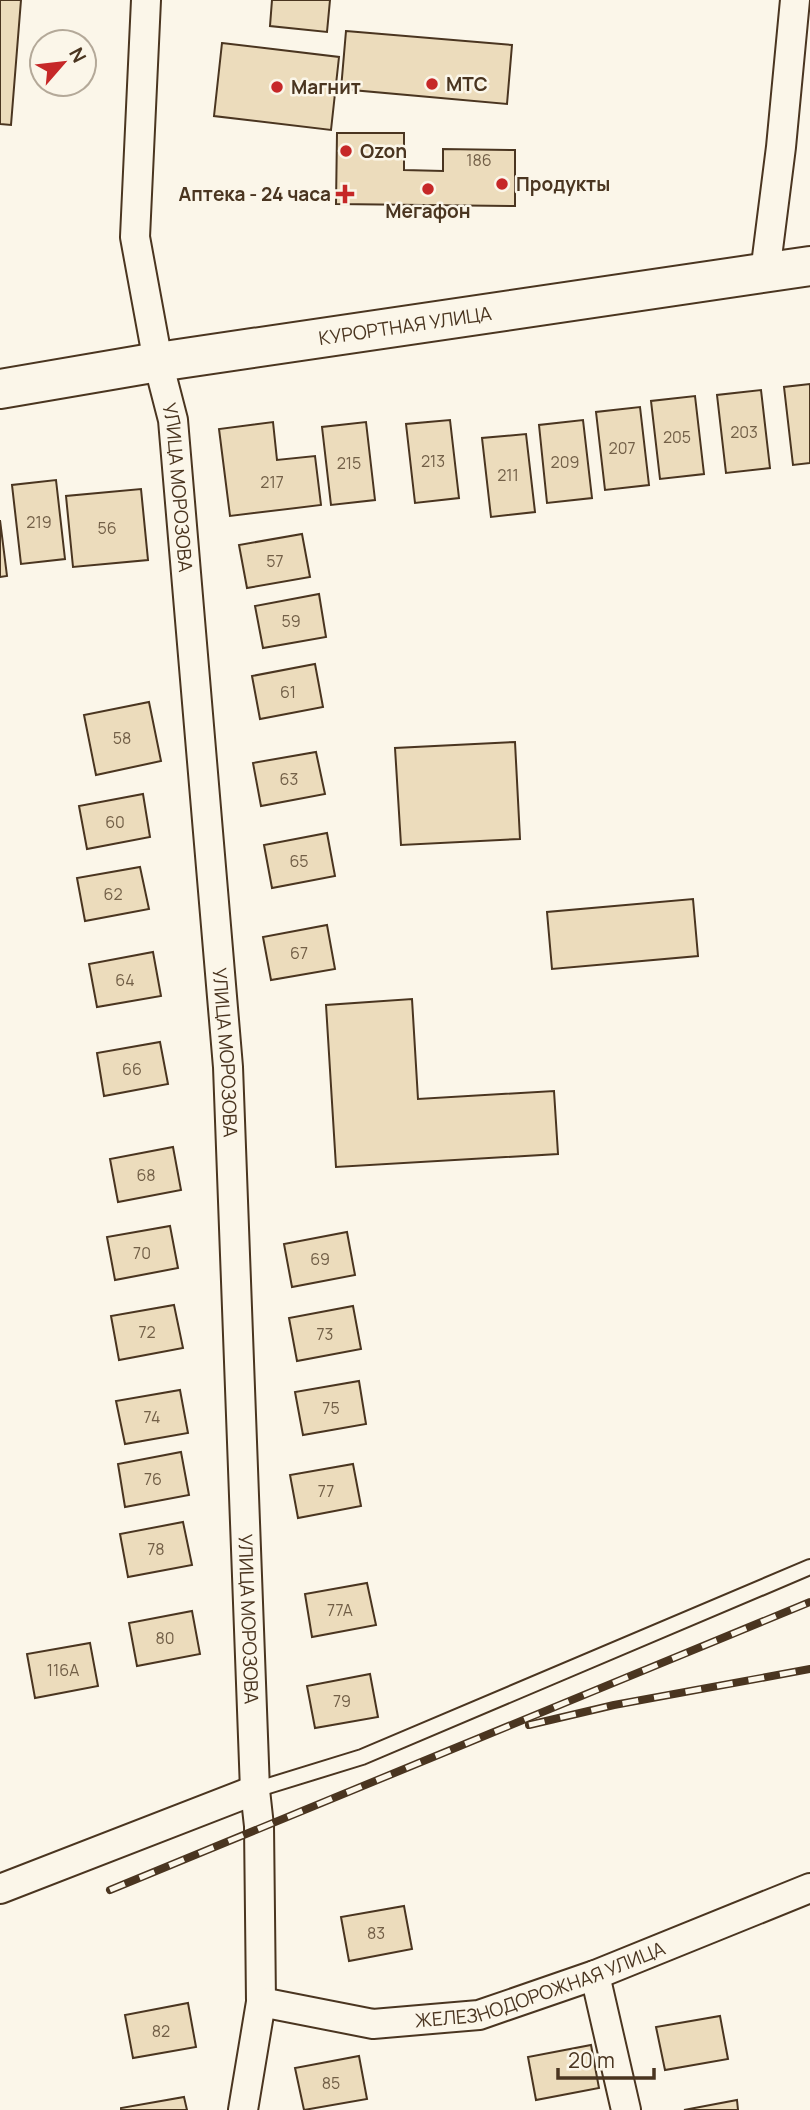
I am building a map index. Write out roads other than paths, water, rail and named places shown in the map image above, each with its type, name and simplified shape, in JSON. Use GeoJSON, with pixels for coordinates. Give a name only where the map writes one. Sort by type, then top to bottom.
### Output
{"type":"FeatureCollection","features":[{"type":"Feature","properties":{"kind":"main road","name":"КУРОРТНАЯ УЛИЦА"},"geometry":{"type":"LineString","coordinates":[[0,388],[158,362],[810,266]]}},
{"type":"Feature","properties":{"kind":"street","name":"УЛИЦА МОРОЗОВА"},"geometry":{"type":"LineString","coordinates":[[146,0],[135,237],[158,362],[173,420],[228,1067],[255,1790],[259,1826],[261,2002],[243,2110]]}},
{"type":"Feature","properties":{"kind":"street"},"geometry":{"type":"LineString","coordinates":[[765,273],[781,147],[794,0]]}},
{"type":"Feature","properties":{"kind":"street"},"geometry":{"type":"LineString","coordinates":[[0,1888],[255,1790]]}},
{"type":"Feature","properties":{"kind":"street","name":"ЖЕЛЕЗНОДОРОЖНАЯ УЛИЦА"},"geometry":{"type":"LineString","coordinates":[[261,2002],[373,2024],[479,2015],[595,1975],[810,1888]]}},
{"type":"Feature","properties":{"kind":"street"},"geometry":{"type":"LineString","coordinates":[[595,1975],[626,2110]]}},
{"type":"Feature","properties":{"kind":"lane"},"geometry":{"type":"LineString","coordinates":[[255,1790],[362,1757],[810,1567]]}},
{"type":"Feature","properties":{"kind":"railway"},"geometry":{"type":"LineString","coordinates":[[110,1890],[810,1602]]}},
{"type":"Feature","properties":{"kind":"railway"},"geometry":{"type":"LineString","coordinates":[[529,1725],[614,1705],[810,1669]]}},
{"type":"Feature","properties":{"kind":"place","name":"МТС"},"geometry":{"type":"Point","coordinates":[432,84]}},
{"type":"Feature","properties":{"kind":"place","name":"Магнит"},"geometry":{"type":"Point","coordinates":[277,87]}},
{"type":"Feature","properties":{"kind":"place","name":"Ozon"},"geometry":{"type":"Point","coordinates":[346,151]}},
{"type":"Feature","properties":{"kind":"place","name":"Продукты"},"geometry":{"type":"Point","coordinates":[502,184]}},
{"type":"Feature","properties":{"kind":"place","name":"Мегафон"},"geometry":{"type":"Point","coordinates":[428,189]}},
{"type":"Feature","properties":{"kind":"place","name":"Аптека - 24 часа"},"geometry":{"type":"Point","coordinates":[345,194]}}]}
